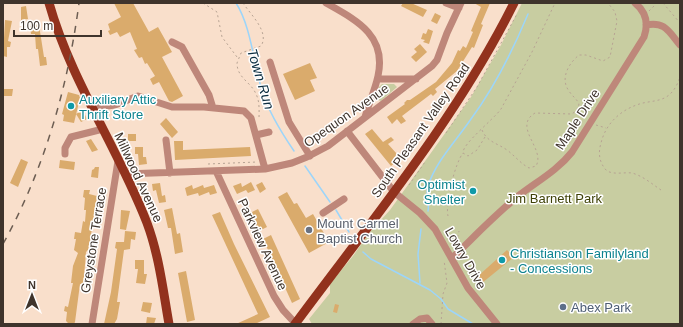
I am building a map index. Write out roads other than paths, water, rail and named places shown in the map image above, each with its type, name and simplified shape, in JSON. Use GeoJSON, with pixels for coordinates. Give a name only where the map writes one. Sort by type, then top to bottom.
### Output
{"type":"FeatureCollection","features":[{"type":"Feature","properties":{"kind":"main road","name":"Millwood Avenue"},"geometry":{"type":"LineString","coordinates":[[49,3],[64,46],[142,211],[154,244],[169,324]]}},
{"type":"Feature","properties":{"kind":"main road","name":"South Pleasant Valley Road"},"geometry":{"type":"LineString","coordinates":[[297,324],[394,192],[472,80],[514,3]]}},
{"type":"Feature","properties":{"kind":"street"},"geometry":{"type":"LineString","coordinates":[[326,3],[357,20],[372,37],[379,59],[378,79],[365,117]]}},
{"type":"Feature","properties":{"kind":"street"},"geometry":{"type":"LineString","coordinates":[[446,3],[460,6]]}},
{"type":"Feature","properties":{"kind":"street","name":"Maple Drive"},"geometry":{"type":"LineString","coordinates":[[452,258],[507,206],[563,163],[640,45],[645,33],[646,24],[645,14],[636,3]]}},
{"type":"Feature","properties":{"kind":"street","name":"Opequon Avenue"},"geometry":{"type":"LineString","coordinates":[[125,174],[265,169],[292,163],[310,156],[328,146],[416,80],[437,60],[447,33],[460,6]]}},
{"type":"Feature","properties":{"kind":"street"},"geometry":{"type":"LineString","coordinates":[[646,24],[658,23],[663,25],[680,45]]}},
{"type":"Feature","properties":{"kind":"street"},"geometry":{"type":"LineString","coordinates":[[172,42],[182,47],[209,95],[213,108]]}},
{"type":"Feature","properties":{"kind":"street"},"geometry":{"type":"LineString","coordinates":[[270,62],[289,122],[310,156]]}},
{"type":"Feature","properties":{"kind":"street"},"geometry":{"type":"LineString","coordinates":[[378,79],[416,80]]}},
{"type":"Feature","properties":{"kind":"street"},"geometry":{"type":"LineString","coordinates":[[92,108],[115,105],[138,96],[172,107],[239,110],[248,114],[251,118],[258,134],[265,169]]}},
{"type":"Feature","properties":{"kind":"street"},"geometry":{"type":"LineString","coordinates":[[65,154],[65,148],[71,137],[103,129]]}},
{"type":"Feature","properties":{"kind":"street","name":"Lowry Drive"},"geometry":{"type":"LineString","coordinates":[[348,131],[394,192],[428,220],[439,234],[468,288],[497,324]]}},
{"type":"Feature","properties":{"kind":"street"},"geometry":{"type":"LineString","coordinates":[[258,134],[269,132]]}},
{"type":"Feature","properties":{"kind":"street"},"geometry":{"type":"LineString","coordinates":[[166,140],[170,173]]}},
{"type":"Feature","properties":{"kind":"street","name":"Greystone Terrace"},"geometry":{"type":"LineString","coordinates":[[92,324],[118,161]]}},
{"type":"Feature","properties":{"kind":"street","name":"Parkview Avenue"},"geometry":{"type":"LineString","coordinates":[[216,171],[274,296],[283,310],[297,324]]}},
{"type":"Feature","properties":{"kind":"street"},"geometry":{"type":"LineString","coordinates":[[323,213],[344,199]]}},
{"type":"Feature","properties":{"kind":"street"},"geometry":{"type":"LineString","coordinates":[[413,324],[420,319],[427,318],[432,324]]}},
{"type":"Feature","properties":{"kind":"waterway","name":"Town Run"},"geometry":{"type":"LineString","coordinates":[[236,3],[249,34],[259,81],[268,107],[284,137],[294,151]]}},
{"type":"Feature","properties":{"kind":"waterway"},"geometry":{"type":"LineString","coordinates":[[428,211],[427,189],[436,168],[495,82],[528,14]]}},
{"type":"Feature","properties":{"kind":"waterway","name":"Town Run"},"geometry":{"type":"LineString","coordinates":[[305,166],[330,202]]}},
{"type":"Feature","properties":{"kind":"waterway","name":"Town Run"},"geometry":{"type":"LineString","coordinates":[[336,210],[349,232]]}},
{"type":"Feature","properties":{"kind":"waterway"},"geometry":{"type":"LineString","coordinates":[[420,283],[418,254],[421,229]]}},
{"type":"Feature","properties":{"kind":"waterway","name":"Town Run"},"geometry":{"type":"LineString","coordinates":[[363,252],[371,259],[430,290],[441,299],[448,309],[473,324]]}},
{"type":"Feature","properties":{"kind":"railway"},"geometry":{"type":"LineString","coordinates":[[3,244],[31,187],[52,127],[68,66],[79,3]]}},
{"type":"Feature","properties":{"kind":"place","name":"Auxiliary Attic Thrift Store"},"geometry":{"type":"Point","coordinates":[71,106]}},
{"type":"Feature","properties":{"kind":"place","name":"Optimist Shelter"},"geometry":{"type":"Point","coordinates":[473,191]}},
{"type":"Feature","properties":{"kind":"place","name":"Mount Carmel Baptist Church"},"geometry":{"type":"Point","coordinates":[309,230]}},
{"type":"Feature","properties":{"kind":"place","name":"Christianson Familyland - Concessions"},"geometry":{"type":"Point","coordinates":[502,260]}},
{"type":"Feature","properties":{"kind":"place","name":"Abex Park"},"geometry":{"type":"Point","coordinates":[563,307]}},
{"type":"Feature","properties":{"kind":"park label","name":"Jim Barnett Park"},"geometry":{"type":"Point","coordinates":[554,198]}}]}
